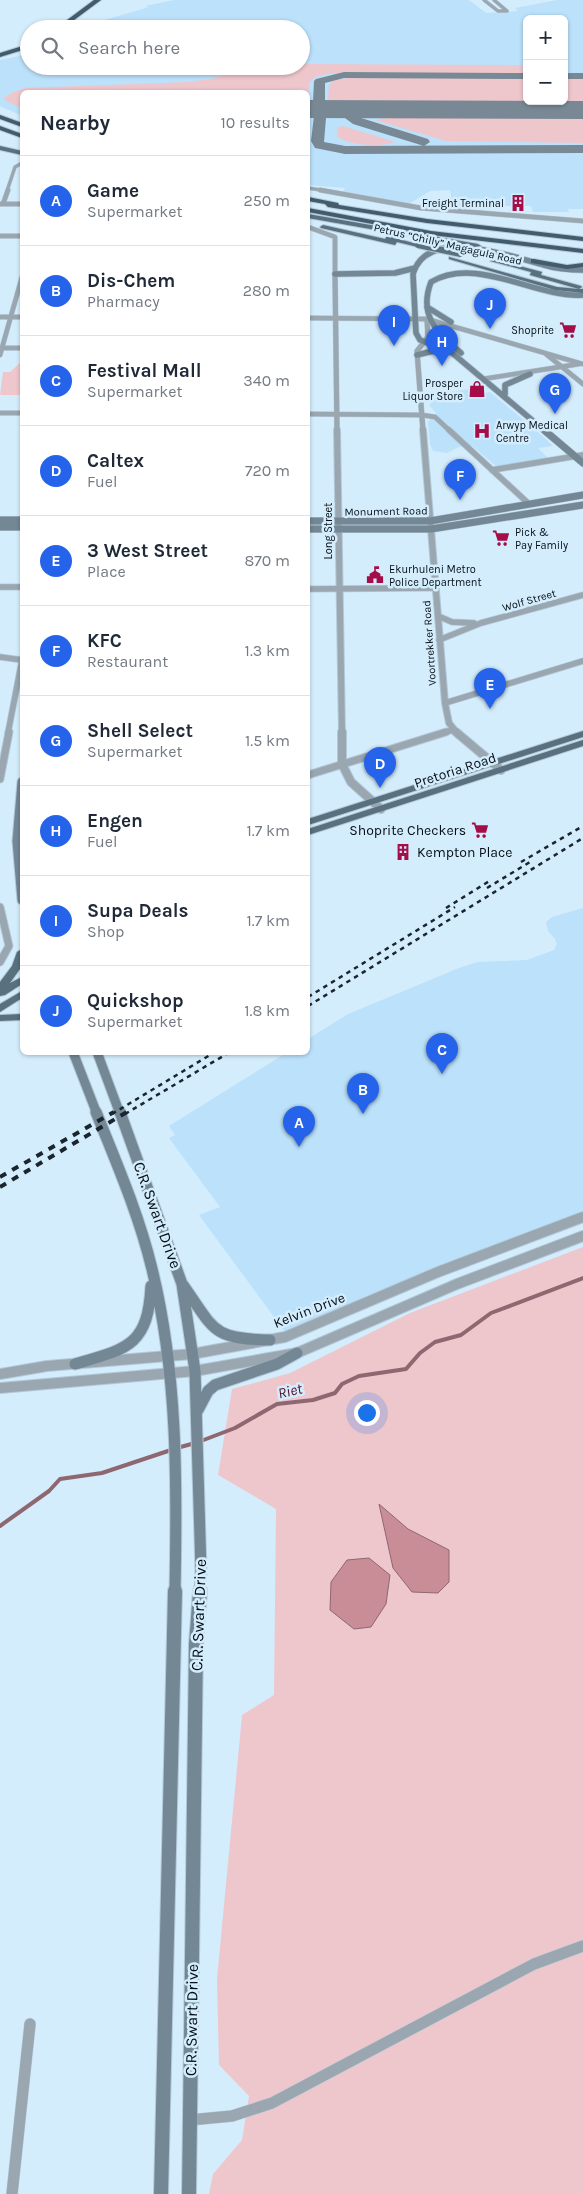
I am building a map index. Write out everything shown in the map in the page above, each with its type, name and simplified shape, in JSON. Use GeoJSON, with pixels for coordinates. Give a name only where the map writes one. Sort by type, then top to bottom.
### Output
{"type":"FeatureCollection","features":[{"type":"Feature","properties":{"kind":"highway"},"geometry":{"type":"LineString","coordinates":[[70,20],[98,0]]}},
{"type":"Feature","properties":{"kind":"highway"},"geometry":{"type":"LineString","coordinates":[[0,55],[20,49]]}},
{"type":"Feature","properties":{"kind":"highway"},"geometry":{"type":"LineString","coordinates":[[0,117],[20,124]]}},
{"type":"Feature","properties":{"kind":"highway"},"geometry":{"type":"LineString","coordinates":[[0,126],[20,134]]}},
{"type":"Feature","properties":{"kind":"highway"},"geometry":{"type":"LineString","coordinates":[[310,200],[430,216],[573,229]]}},
{"type":"Feature","properties":{"kind":"highway"},"geometry":{"type":"LineString","coordinates":[[310,200],[427,221],[583,239]]}},
{"type":"Feature","properties":{"kind":"highway"},"geometry":{"type":"LineString","coordinates":[[310,208],[434,227],[583,244]]}},
{"type":"Feature","properties":{"kind":"highway"},"geometry":{"type":"LineString","coordinates":[[310,208],[431,233],[583,252]]}},
{"type":"Feature","properties":{"kind":"highway"},"geometry":{"type":"LineString","coordinates":[[534,261],[567,266],[583,265]]}},
{"type":"Feature","properties":{"kind":"main road"},"geometry":{"type":"LineString","coordinates":[[0,146],[20,151]]}},
{"type":"Feature","properties":{"kind":"main road"},"geometry":{"type":"LineString","coordinates":[[310,216],[478,246],[564,269],[583,270]]}},
{"type":"Feature","properties":{"kind":"main road","name":"Petrus “Chilly” Magagula Road"},"geometry":{"type":"LineString","coordinates":[[310,222],[414,246]]}},
{"type":"Feature","properties":{"kind":"main road","name":"Petrus “Chilly” Magagula Road"},"geometry":{"type":"LineString","coordinates":[[310,222],[580,286]]}},
{"type":"Feature","properties":{"kind":"main road"},"geometry":{"type":"LineString","coordinates":[[414,246],[456,256],[557,289],[580,286]]}},
{"type":"Feature","properties":{"kind":"main road"},"geometry":{"type":"LineString","coordinates":[[335,274],[394,273],[415,268],[431,254],[443,250],[462,246],[478,246]]}},
{"type":"Feature","properties":{"kind":"main road"},"geometry":{"type":"LineString","coordinates":[[415,268],[413,277],[418,338],[424,343],[451,352],[507,396],[583,463]]}},
{"type":"Feature","properties":{"kind":"main road"},"geometry":{"type":"LineString","coordinates":[[487,380],[440,334],[428,319],[425,300],[426,285],[441,277],[461,274],[493,276],[550,293],[583,295]]}},
{"type":"Feature","properties":{"kind":"main road"},"geometry":{"type":"LineString","coordinates":[[427,307],[451,322]]}},
{"type":"Feature","properties":{"kind":"main road"},"geometry":{"type":"LineString","coordinates":[[417,355],[432,351],[451,352]]}},
{"type":"Feature","properties":{"kind":"main road"},"geometry":{"type":"LineString","coordinates":[[507,396],[505,384],[530,374]]}},
{"type":"Feature","properties":{"kind":"main road","name":"Monument Road"},"geometry":{"type":"LineString","coordinates":[[431,525],[529,504],[583,495]]}},
{"type":"Feature","properties":{"kind":"main road","name":"Monument Road"},"geometry":{"type":"LineString","coordinates":[[310,529],[340,526],[431,525],[583,505]]}},
{"type":"Feature","properties":{"kind":"main road"},"geometry":{"type":"LineString","coordinates":[[0,520],[20,520]]}},
{"type":"Feature","properties":{"kind":"main road","name":"Monument Road"},"geometry":{"type":"LineString","coordinates":[[310,521],[340,526]]}},
{"type":"Feature","properties":{"kind":"main road"},"geometry":{"type":"LineString","coordinates":[[0,527],[20,527]]}},
{"type":"Feature","properties":{"kind":"main road","name":"Pretoria Road"},"geometry":{"type":"LineString","coordinates":[[310,821],[583,734]]}},
{"type":"Feature","properties":{"kind":"main road","name":"Pretoria Road"},"geometry":{"type":"LineString","coordinates":[[310,831],[583,743]]}},
{"type":"Feature","properties":{"kind":"main road"},"geometry":{"type":"LineString","coordinates":[[20,792],[17,850],[20,880]]}},
{"type":"Feature","properties":{"kind":"main road"},"geometry":{"type":"LineString","coordinates":[[0,989],[17,966],[20,958]]}},
{"type":"Feature","properties":{"kind":"main road"},"geometry":{"type":"LineString","coordinates":[[0,994],[20,981]]}},
{"type":"Feature","properties":{"kind":"main road"},"geometry":{"type":"LineString","coordinates":[[0,1009],[20,995]]}},
{"type":"Feature","properties":{"kind":"main road"},"geometry":{"type":"LineString","coordinates":[[0,1018],[20,1017]]}},
{"type":"Feature","properties":{"kind":"main road","name":"C.R. Swart Drive"},"geometry":{"type":"LineString","coordinates":[[74,1055],[137,1219],[152,1266],[167,1357],[175,1442],[161,2194]]}},
{"type":"Feature","properties":{"kind":"main road","name":"C.R. Swart Drive"},"geometry":{"type":"LineString","coordinates":[[98,1055],[172,1252],[182,1284],[195,1371],[199,1435],[201,1571],[196,1644],[189,2194]]}},
{"type":"Feature","properties":{"kind":"main road"},"geometry":{"type":"LineString","coordinates":[[75,1364],[114,1353],[131,1344],[140,1335],[149,1318],[152,1266]]}},
{"type":"Feature","properties":{"kind":"main road"},"geometry":{"type":"LineString","coordinates":[[182,1284],[207,1323],[216,1332],[240,1340],[270,1340]]}},
{"type":"Feature","properties":{"kind":"main road"},"geometry":{"type":"LineString","coordinates":[[198,1410],[208,1392],[215,1385],[277,1364],[297,1353]]}},
{"type":"Feature","properties":{"kind":"street"},"geometry":{"type":"LineString","coordinates":[[484,0],[498,11],[507,11],[494,0]]}},
{"type":"Feature","properties":{"kind":"street"},"geometry":{"type":"LineString","coordinates":[[20,164],[15,168],[1,204],[20,204]]}},
{"type":"Feature","properties":{"kind":"street"},"geometry":{"type":"LineString","coordinates":[[310,188],[421,208],[583,221]]}},
{"type":"Feature","properties":{"kind":"street","name":"Long Street"},"geometry":{"type":"LineString","coordinates":[[310,228],[329,233],[336,238],[342,764],[351,782],[381,809]]}},
{"type":"Feature","properties":{"kind":"street"},"geometry":{"type":"LineString","coordinates":[[0,236],[20,236]]}},
{"type":"Feature","properties":{"kind":"street"},"geometry":{"type":"LineString","coordinates":[[0,355],[20,284]]}},
{"type":"Feature","properties":{"kind":"street"},"geometry":{"type":"LineString","coordinates":[[0,317],[20,317]]}},
{"type":"Feature","properties":{"kind":"street"},"geometry":{"type":"LineString","coordinates":[[310,318],[428,319],[583,365]]}},
{"type":"Feature","properties":{"kind":"street"},"geometry":{"type":"LineString","coordinates":[[417,355],[428,337],[428,319]]}},
{"type":"Feature","properties":{"kind":"street"},"geometry":{"type":"LineString","coordinates":[[2,348],[20,348]]}},
{"type":"Feature","properties":{"kind":"street"},"geometry":{"type":"LineString","coordinates":[[544,353],[583,384]]}},
{"type":"Feature","properties":{"kind":"street","name":"Voortrekker Road"},"geometry":{"type":"LineString","coordinates":[[417,355],[445,703],[449,723],[453,730]]}},
{"type":"Feature","properties":{"kind":"street"},"geometry":{"type":"LineString","coordinates":[[487,380],[583,365]]}},
{"type":"Feature","properties":{"kind":"street"},"geometry":{"type":"LineString","coordinates":[[487,380],[562,368]]}},
{"type":"Feature","properties":{"kind":"street"},"geometry":{"type":"LineString","coordinates":[[0,413],[20,413]]}},
{"type":"Feature","properties":{"kind":"street"},"geometry":{"type":"LineString","coordinates":[[310,414],[422,415],[438,419],[529,504]]}},
{"type":"Feature","properties":{"kind":"street"},"geometry":{"type":"LineString","coordinates":[[492,470],[583,455]]}},
{"type":"Feature","properties":{"kind":"street"},"geometry":{"type":"LineString","coordinates":[[0,587],[20,587]]}},
{"type":"Feature","properties":{"kind":"street"},"geometry":{"type":"LineString","coordinates":[[310,589],[436,588]]}},
{"type":"Feature","properties":{"kind":"street","name":"Wolf Street"},"geometry":{"type":"LineString","coordinates":[[439,640],[481,623],[583,595]]}},
{"type":"Feature","properties":{"kind":"street","name":"Wolf Street"},"geometry":{"type":"LineString","coordinates":[[438,616],[452,622],[481,623]]}},
{"type":"Feature","properties":{"kind":"street"},"geometry":{"type":"LineString","coordinates":[[0,656],[20,660]]}},
{"type":"Feature","properties":{"kind":"street"},"geometry":{"type":"LineString","coordinates":[[445,703],[583,661]]}},
{"type":"Feature","properties":{"kind":"street"},"geometry":{"type":"LineString","coordinates":[[0,779],[20,670]]}},
{"type":"Feature","properties":{"kind":"street"},"geometry":{"type":"LineString","coordinates":[[310,774],[453,730],[501,770]]}},
{"type":"Feature","properties":{"kind":"street"},"geometry":{"type":"LineString","coordinates":[[0,907],[10,946],[0,962]]}},
{"type":"Feature","properties":{"kind":"street","name":"Kelvin Drive"},"geometry":{"type":"LineString","coordinates":[[0,1374],[75,1364],[192,1354],[270,1340],[312,1326],[438,1272],[583,1217]]}},
{"type":"Feature","properties":{"kind":"street"},"geometry":{"type":"LineString","coordinates":[[0,1388],[195,1371],[297,1353],[458,1284],[583,1236]]}},
{"type":"Feature","properties":{"kind":"street"},"geometry":{"type":"LineString","coordinates":[[190,2120],[232,2116],[272,2103],[534,1964],[583,1946]]}},
{"type":"Feature","properties":{"kind":"street"},"geometry":{"type":"LineString","coordinates":[[12,2194],[30,2024]]}},
{"type":"Feature","properties":{"kind":"shaded area"},"geometry":{"type":"Polygon","coordinates":[[[174,0],[469,0],[486,13],[518,11],[515,8],[557,0],[583,0],[583,209],[568,209],[569,212],[533,212],[531,206],[453,206],[450,190],[430,191],[407,205],[343,192],[345,188],[310,185],[310,90],[20,90],[20,115],[0,106],[0,60],[20,56],[20,75],[310,75],[310,20],[105,20],[149,7],[145,6],[174,0]]]}},
{"type":"Feature","properties":{"kind":"shaded area"},"geometry":{"type":"Polygon","coordinates":[[[310,64],[523,65],[523,73],[328,74],[315,77],[309,83],[309,90],[20,90],[20,108],[3,99],[11,93],[25,88],[187,82],[211,79],[223,75],[310,75],[310,64]]]}},
{"type":"Feature","properties":{"kind":"shaded area"},"geometry":{"type":"Polygon","coordinates":[[[348,78],[523,78],[523,104],[333,104],[328,99],[329,85],[334,80],[348,78]]]}},
{"type":"Feature","properties":{"kind":"shaded area"},"geometry":{"type":"Polygon","coordinates":[[[568,78],[583,78],[583,104],[568,104],[568,78]]]}},
{"type":"Feature","properties":{"kind":"shaded area"},"geometry":{"type":"Polygon","coordinates":[[[391,117],[583,117],[583,143],[446,141],[375,120],[391,117]]]}},
{"type":"Feature","properties":{"kind":"shaded area"},"geometry":{"type":"Polygon","coordinates":[[[343,126],[395,142],[374,145],[349,142],[337,136],[338,127],[343,126]]]}},
{"type":"Feature","properties":{"kind":"shaded area"},"geometry":{"type":"Polygon","coordinates":[[[20,363],[20,395],[0,395],[3,372],[10,372],[20,363]]]}},
{"type":"Feature","properties":{"kind":"shaded area","name":"Arwyp Medical Centre"},"geometry":{"type":"Polygon","coordinates":[[[470,389],[478,394],[490,392],[546,439],[553,446],[538,448],[548,458],[496,466],[472,446],[459,447],[447,453],[433,451],[430,444],[428,422],[436,413],[429,405],[434,400],[435,394],[470,389]]]}},
{"type":"Feature","properties":{"kind":"shaded area"},"geometry":{"type":"Polygon","coordinates":[[[583,908],[583,1213],[373,1293],[285,1332],[199,1215],[220,1207],[169,1138],[175,1135],[169,1126],[283,1055],[310,1055],[310,1038],[348,1014],[478,962],[527,960],[554,950],[557,944],[548,931],[546,922],[552,917],[583,908]]]}},
{"type":"Feature","properties":{"kind":"shaded area"},"geometry":{"type":"Polygon","coordinates":[[[583,1247],[583,2194],[209,2194],[213,2174],[242,2140],[249,2096],[219,2065],[217,1979],[242,1715],[274,1695],[276,1509],[218,1475],[232,1389],[290,1373],[410,1313],[583,1247]]]}},
{"type":"Feature","properties":{"kind":"shaded area"},"geometry":{"type":"Polygon","coordinates":[[[379,1504],[408,1529],[449,1550],[449,1582],[438,1593],[412,1592],[393,1568],[379,1504]]]}},
{"type":"Feature","properties":{"kind":"shaded area"},"geometry":{"type":"Polygon","coordinates":[[[369,1558],[390,1575],[386,1604],[371,1627],[354,1629],[330,1610],[331,1582],[347,1560],[369,1558]]]}},
{"type":"Feature","properties":{"kind":"waterway","name":"Riet"},"geometry":{"type":"LineString","coordinates":[[201,1441],[235,1428],[277,1404],[313,1400],[335,1393],[342,1384],[359,1376],[406,1369],[420,1353],[435,1342],[461,1335],[491,1313],[583,1278]]}},
{"type":"Feature","properties":{"kind":"waterway","name":"Riet"},"geometry":{"type":"LineString","coordinates":[[177,1448],[195,1443]]}},
{"type":"Feature","properties":{"kind":"waterway","name":"Riet"},"geometry":{"type":"LineString","coordinates":[[0,1526],[49,1491],[60,1479],[102,1473],[171,1450]]}},
{"type":"Feature","properties":{"kind":"taxiway"},"geometry":{"type":"LineString","coordinates":[[345,109],[328,107],[319,102],[320,81],[344,75],[523,76]]}},
{"type":"Feature","properties":{"kind":"taxiway"},"geometry":{"type":"LineString","coordinates":[[568,76],[583,76]]}},
{"type":"Feature","properties":{"kind":"taxiway"},"geometry":{"type":"LineString","coordinates":[[348,110],[320,116],[317,141],[319,145],[345,150],[583,149]]}},
{"type":"Feature","properties":{"kind":"taxiway"},"geometry":{"type":"LineString","coordinates":[[373,110],[356,113],[351,118],[357,122],[424,142]]}},
{"type":"Feature","properties":{"kind":"runway"},"geometry":{"type":"LineString","coordinates":[[310,109],[583,110]]}},
{"type":"Feature","properties":{"kind":"railway"},"geometry":{"type":"LineString","coordinates":[[521,862],[583,826]]}},
{"type":"Feature","properties":{"kind":"railway"},"geometry":{"type":"LineString","coordinates":[[310,1005],[583,838]]}},
{"type":"Feature","properties":{"kind":"railway"},"geometry":{"type":"LineString","coordinates":[[487,888],[530,862]]}},
{"type":"Feature","properties":{"kind":"railway"},"geometry":{"type":"LineString","coordinates":[[446,908],[491,880]]}},
{"type":"Feature","properties":{"kind":"railway"},"geometry":{"type":"LineString","coordinates":[[310,996],[455,907]]}},
{"type":"Feature","properties":{"kind":"railway"},"geometry":{"type":"LineString","coordinates":[[112,1114],[210,1055]]}},
{"type":"Feature","properties":{"kind":"railway"},"geometry":{"type":"LineString","coordinates":[[125,1114],[225,1055]]}},
{"type":"Feature","properties":{"kind":"railway"},"geometry":{"type":"LineString","coordinates":[[0,1177],[114,1112]]}},
{"type":"Feature","properties":{"kind":"railway"},"geometry":{"type":"LineString","coordinates":[[0,1187],[127,1112]]}},
{"type":"Feature","properties":{"kind":"place","name":"Freight Terminal"},"geometry":{"type":"Point","coordinates":[518,203]}},
{"type":"Feature","properties":{"kind":"place","name":"Quickshop"},"geometry":{"type":"Point","coordinates":[490,329]}},
{"type":"Feature","properties":{"kind":"place","name":"Shoprite"},"geometry":{"type":"Point","coordinates":[568,330]}},
{"type":"Feature","properties":{"kind":"place","name":"Supa Deals"},"geometry":{"type":"Point","coordinates":[394,346]}},
{"type":"Feature","properties":{"kind":"place","name":"Engen"},"geometry":{"type":"Point","coordinates":[442,366]}},
{"type":"Feature","properties":{"kind":"place","name":"Prosper Liquor Store"},"geometry":{"type":"Point","coordinates":[477,389]}},
{"type":"Feature","properties":{"kind":"place","name":"Shell Select"},"geometry":{"type":"Point","coordinates":[555,414]}},
{"type":"Feature","properties":{"kind":"place","name":"Arwyp Medical Centre"},"geometry":{"type":"Point","coordinates":[482,431]}},
{"type":"Feature","properties":{"kind":"place","name":"KFC"},"geometry":{"type":"Point","coordinates":[460,500]}},
{"type":"Feature","properties":{"kind":"place","name":"Pick & Pay Family"},"geometry":{"type":"Point","coordinates":[501,538]}},
{"type":"Feature","properties":{"kind":"place","name":"Ekurhuleni Metro Police Department"},"geometry":{"type":"Point","coordinates":[375,575]}},
{"type":"Feature","properties":{"kind":"place","name":"3 West Street"},"geometry":{"type":"Point","coordinates":[490,709]}},
{"type":"Feature","properties":{"kind":"place","name":"Caltex"},"geometry":{"type":"Point","coordinates":[380,788]}},
{"type":"Feature","properties":{"kind":"place","name":"Shoprite Checkers"},"geometry":{"type":"Point","coordinates":[480,830]}},
{"type":"Feature","properties":{"kind":"place","name":"Kempton Place"},"geometry":{"type":"Point","coordinates":[403,852]}},
{"type":"Feature","properties":{"kind":"place","name":"Festival Mall"},"geometry":{"type":"Point","coordinates":[442,1074]}},
{"type":"Feature","properties":{"kind":"place","name":"Dis-Chem"},"geometry":{"type":"Point","coordinates":[363,1114]}},
{"type":"Feature","properties":{"kind":"place","name":"Game"},"geometry":{"type":"Point","coordinates":[299,1147]}}]}
